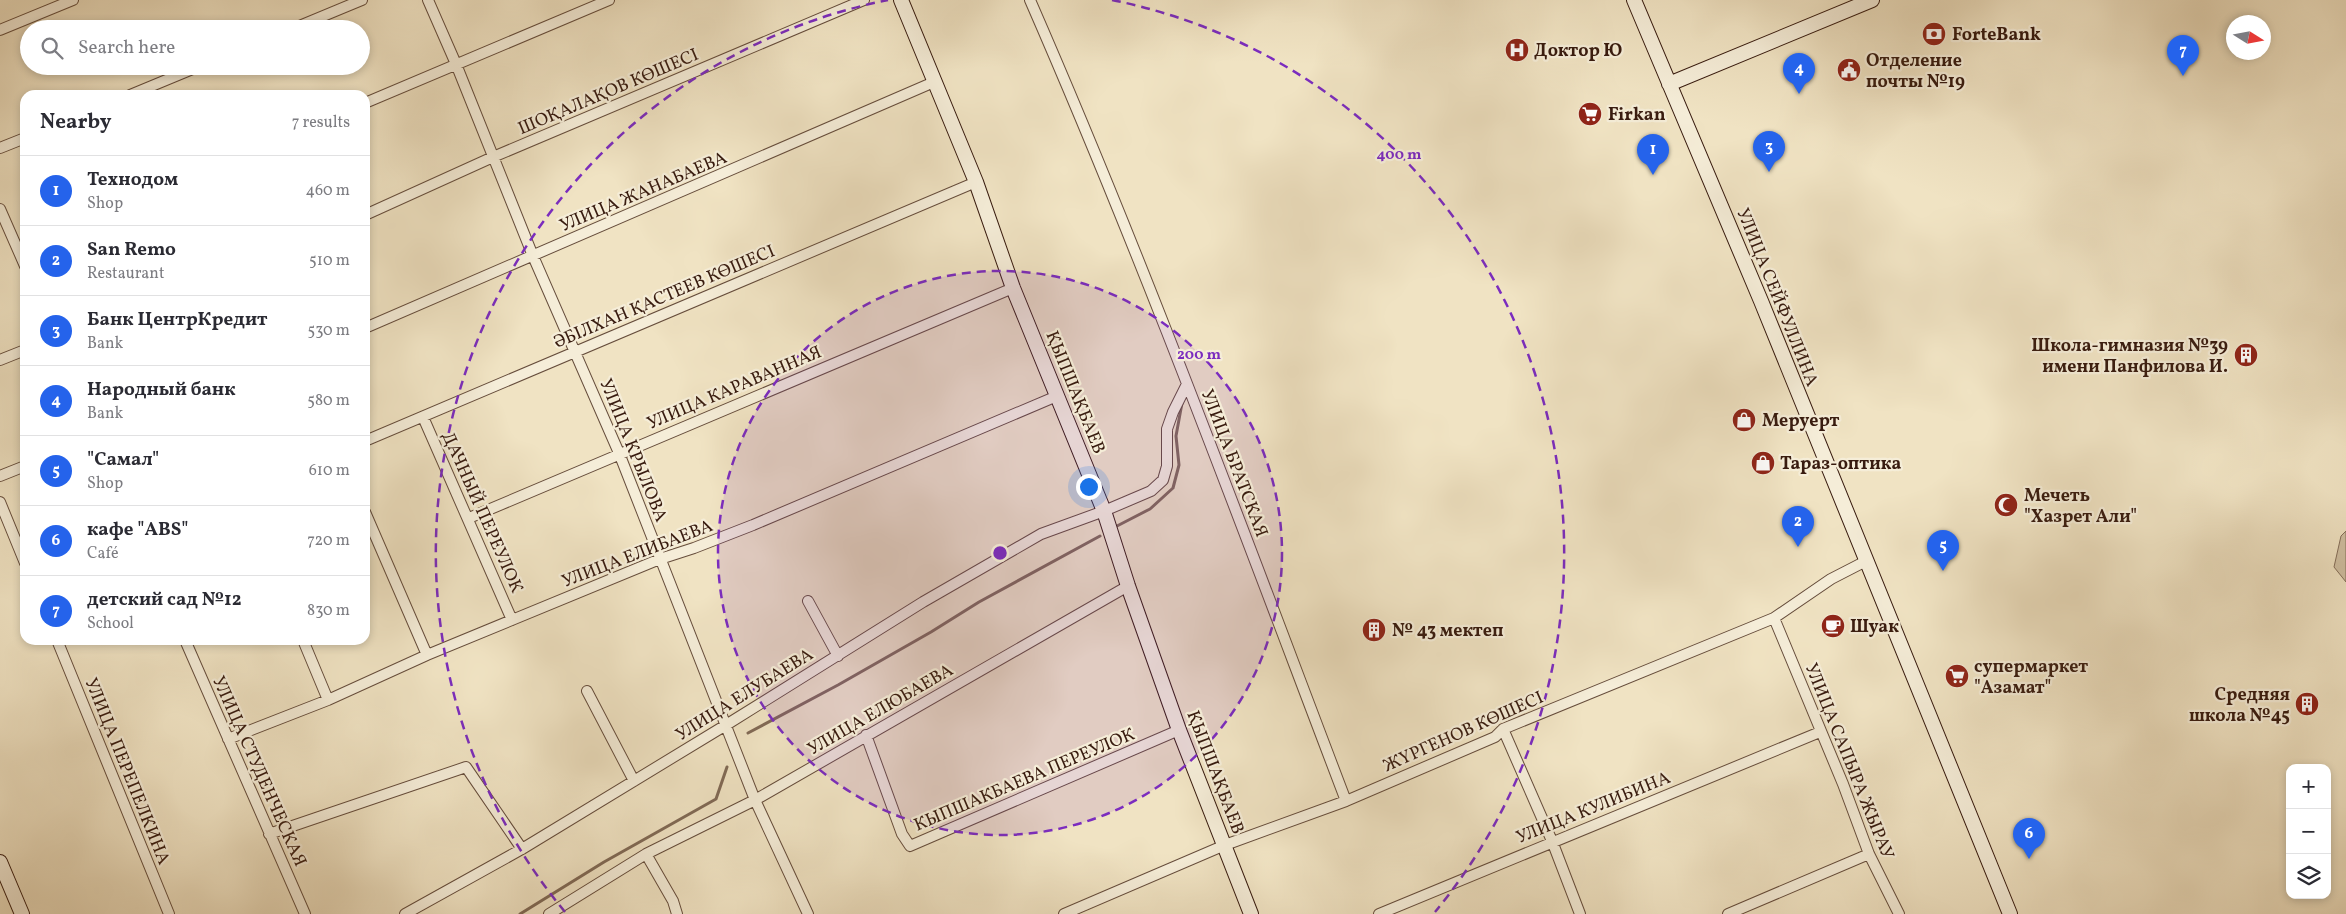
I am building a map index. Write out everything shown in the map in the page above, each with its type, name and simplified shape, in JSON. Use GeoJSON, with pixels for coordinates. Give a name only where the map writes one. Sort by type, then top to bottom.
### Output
{"type":"FeatureCollection","features":[{"type":"Feature","properties":{"kind":"street"},"geometry":{"type":"LineString","coordinates":[[24,20],[73,0]]}},
{"type":"Feature","properties":{"kind":"street"},"geometry":{"type":"LineString","coordinates":[[314,20],[362,0]]}},
{"type":"Feature","properties":{"kind":"street","name":"УЛИЦА КРЫЛОВА"},"geometry":{"type":"LineString","coordinates":[[428,0],[456,64],[533,256],[620,453],[755,800],[808,914]]}},
{"type":"Feature","properties":{"kind":"street"},"geometry":{"type":"LineString","coordinates":[[370,101],[609,0]]}},
{"type":"Feature","properties":{"kind":"street","name":"ШОҚАЛАҚОВ КӨШЕСІ"},"geometry":{"type":"LineString","coordinates":[[370,213],[493,157],[864,0]]}},
{"type":"Feature","properties":{"kind":"street","name":"ҚЫПШАҚБАЕВ"},"geometry":{"type":"LineString","coordinates":[[901,0],[976,182],[1013,288],[1104,511],[1128,586],[1179,730],[1251,914]]}},
{"type":"Feature","properties":{"kind":"street","name":"УЛИЦА БРАТСКАЯ"},"geometry":{"type":"LineString","coordinates":[[1030,0],[1086,127],[1188,384],[1346,801]]}},
{"type":"Feature","properties":{"kind":"street","name":"УЛИЦА СЕЙФУЛЛИНА"},"geometry":{"type":"LineString","coordinates":[[1634,0],[1762,301],[2010,914]]}},
{"type":"Feature","properties":{"kind":"street"},"geometry":{"type":"LineString","coordinates":[[1670,84],[1872,0]]}},
{"type":"Feature","properties":{"kind":"street"},"geometry":{"type":"LineString","coordinates":[[0,30],[20,22]]}},
{"type":"Feature","properties":{"kind":"street"},"geometry":{"type":"LineString","coordinates":[[142,90],[178,75]]}},
{"type":"Feature","properties":{"kind":"street","name":"УЛИЦА ЖАНАБАЕВА"},"geometry":{"type":"LineString","coordinates":[[370,326],[934,82]]}},
{"type":"Feature","properties":{"kind":"street"},"geometry":{"type":"LineString","coordinates":[[0,148],[20,140]]}},
{"type":"Feature","properties":{"kind":"street","name":"ӘБІЛХАН ҚАСТЕЕВ КӨШЕСІ"},"geometry":{"type":"LineString","coordinates":[[370,439],[976,182]]}},
{"type":"Feature","properties":{"kind":"street"},"geometry":{"type":"LineString","coordinates":[[0,209],[20,245]]}},
{"type":"Feature","properties":{"kind":"street","name":"УЛИЦА КАРАВАННАЯ"},"geometry":{"type":"LineString","coordinates":[[468,518],[1013,288]]}},
{"type":"Feature","properties":{"kind":"street"},"geometry":{"type":"LineString","coordinates":[[0,360],[20,352]]}},
{"type":"Feature","properties":{"kind":"street","name":"УЛИЦА ЕЛУБАЕВА"},"geometry":{"type":"LineString","coordinates":[[405,914],[522,849],[726,726],[923,602],[1041,534],[1104,511],[1151,491],[1163,480],[1168,466],[1167,429],[1173,412],[1188,384]]}},
{"type":"Feature","properties":{"kind":"street","name":"УЛИЦА ЕЛИБАЕВА"},"geometry":{"type":"LineString","coordinates":[[228,739],[328,700],[427,655],[660,559],[754,525],[1057,396]]}},
{"type":"Feature","properties":{"kind":"street","name":"ДАЧНЫЙ ПЕРЕУЛОК"},"geometry":{"type":"LineString","coordinates":[[423,417],[512,620]]}},
{"type":"Feature","properties":{"kind":"street"},"geometry":{"type":"LineString","coordinates":[[0,476],[20,468]]}},
{"type":"Feature","properties":{"kind":"street"},"geometry":{"type":"LineString","coordinates":[[0,502],[20,551]]}},
{"type":"Feature","properties":{"kind":"street"},"geometry":{"type":"LineString","coordinates":[[370,524],[427,655]]}},
{"type":"Feature","properties":{"kind":"street","name":"ЖҮРГЕНОВ КӨШЕСІ"},"geometry":{"type":"LineString","coordinates":[[1064,914],[1225,844],[1346,801],[1495,737],[1503,729],[1774,618],[1831,579],[1866,560]]}},
{"type":"Feature","properties":{"kind":"street","name":"УЛИЦА ЕЛЮБАЕВА"},"geometry":{"type":"LineString","coordinates":[[549,914],[646,854],[755,800],[1128,586]]}},
{"type":"Feature","properties":{"kind":"street"},"geometry":{"type":"LineString","coordinates":[[808,601],[838,656]]}},
{"type":"Feature","properties":{"kind":"street","name":"УЛИЦА САПЫРА ЖЫРАУ"},"geometry":{"type":"LineString","coordinates":[[1774,618],[1843,784],[1869,854],[1899,914]]}},
{"type":"Feature","properties":{"kind":"street","name":"УЛИЦА ПЕРЕПЕЛКИНА"},"geometry":{"type":"LineString","coordinates":[[59,645],[169,914]]}},
{"type":"Feature","properties":{"kind":"street","name":"УЛИЦА СТУДЕНЧЕСКАЯ"},"geometry":{"type":"LineString","coordinates":[[188,645],[269,834],[306,914]]}},
{"type":"Feature","properties":{"kind":"street"},"geometry":{"type":"LineString","coordinates":[[304,645],[328,700]]}},
{"type":"Feature","properties":{"kind":"street"},"geometry":{"type":"LineString","coordinates":[[587,692],[634,781]]}},
{"type":"Feature","properties":{"kind":"street"},"geometry":{"type":"LineString","coordinates":[[1503,729],[1552,842],[1580,914]]}},
{"type":"Feature","properties":{"kind":"street","name":"КЫПШАКБАЕВА ПЕРЕУЛОК"},"geometry":{"type":"LineString","coordinates":[[866,735],[902,834],[910,846],[1179,730]]}},
{"type":"Feature","properties":{"kind":"street","name":"УЛИЦА КУЛИБИНА"},"geometry":{"type":"LineString","coordinates":[[1379,914],[1820,732]]}},
{"type":"Feature","properties":{"kind":"street"},"geometry":{"type":"LineString","coordinates":[[269,834],[466,767],[522,849]]}},
{"type":"Feature","properties":{"kind":"street"},"geometry":{"type":"LineString","coordinates":[[646,854],[674,901],[677,914]]}},
{"type":"Feature","properties":{"kind":"street"},"geometry":{"type":"LineString","coordinates":[[1728,914],[1869,854]]}},
{"type":"Feature","properties":{"kind":"street"},"geometry":{"type":"LineString","coordinates":[[0,862],[22,914]]}},
{"type":"Feature","properties":{"kind":"shaded area"},"geometry":{"type":"Polygon","coordinates":[[[2346,531],[2346,582],[2334,567],[2341,536],[2346,531]]]}},
{"type":"Feature","properties":{"kind":"waterway"},"geometry":{"type":"LineString","coordinates":[[1117,526],[1150,509],[1173,488],[1179,465],[1176,436],[1182,403]]}},
{"type":"Feature","properties":{"kind":"waterway"},"geometry":{"type":"LineString","coordinates":[[748,733],[838,685],[931,632],[979,602],[1100,536]]}},
{"type":"Feature","properties":{"kind":"waterway"},"geometry":{"type":"LineString","coordinates":[[520,914],[604,862],[716,799],[727,767]]}},
{"type":"Feature","properties":{"kind":"place","name":"ForteBank"},"geometry":{"type":"Point","coordinates":[1934,34]}},
{"type":"Feature","properties":{"kind":"place","name":"Доктор Ю"},"geometry":{"type":"Point","coordinates":[1517,50]}},
{"type":"Feature","properties":{"kind":"place","name":"Отделение почты №19"},"geometry":{"type":"Point","coordinates":[1849,70]}},
{"type":"Feature","properties":{"kind":"place","name":"детский сад №12"},"geometry":{"type":"Point","coordinates":[2183,76]}},
{"type":"Feature","properties":{"kind":"place","name":"Народный банк"},"geometry":{"type":"Point","coordinates":[1799,94]}},
{"type":"Feature","properties":{"kind":"place","name":"Firkan"},"geometry":{"type":"Point","coordinates":[1590,114]}},
{"type":"Feature","properties":{"kind":"place","name":"Банк ЦентрКредит"},"geometry":{"type":"Point","coordinates":[1769,172]}},
{"type":"Feature","properties":{"kind":"place","name":"Технодом"},"geometry":{"type":"Point","coordinates":[1653,175]}},
{"type":"Feature","properties":{"kind":"place","name":"Школа-гимназия №39 имени Панфилова И."},"geometry":{"type":"Point","coordinates":[2246,355]}},
{"type":"Feature","properties":{"kind":"place","name":"Меруерт"},"geometry":{"type":"Point","coordinates":[1744,420]}},
{"type":"Feature","properties":{"kind":"place","name":"Тараз-оптика"},"geometry":{"type":"Point","coordinates":[1763,463]}},
{"type":"Feature","properties":{"kind":"place","name":"Мечеть \"Хазрет Али\""},"geometry":{"type":"Point","coordinates":[2006,505]}},
{"type":"Feature","properties":{"kind":"place","name":"San Remo"},"geometry":{"type":"Point","coordinates":[1798,547]}},
{"type":"Feature","properties":{"kind":"place","name":"\"Самал\""},"geometry":{"type":"Point","coordinates":[1943,571]}},
{"type":"Feature","properties":{"kind":"place","name":"Шуак"},"geometry":{"type":"Point","coordinates":[1833,626]}},
{"type":"Feature","properties":{"kind":"place","name":"№ 43 мектеп"},"geometry":{"type":"Point","coordinates":[1374,630]}},
{"type":"Feature","properties":{"kind":"place","name":"супермаркет \"Азамат\""},"geometry":{"type":"Point","coordinates":[1957,676]}},
{"type":"Feature","properties":{"kind":"place","name":"Средняя школа №45"},"geometry":{"type":"Point","coordinates":[2307,704]}},
{"type":"Feature","properties":{"kind":"place","name":"кафе \"ABS\""},"geometry":{"type":"Point","coordinates":[2029,859]}}]}
